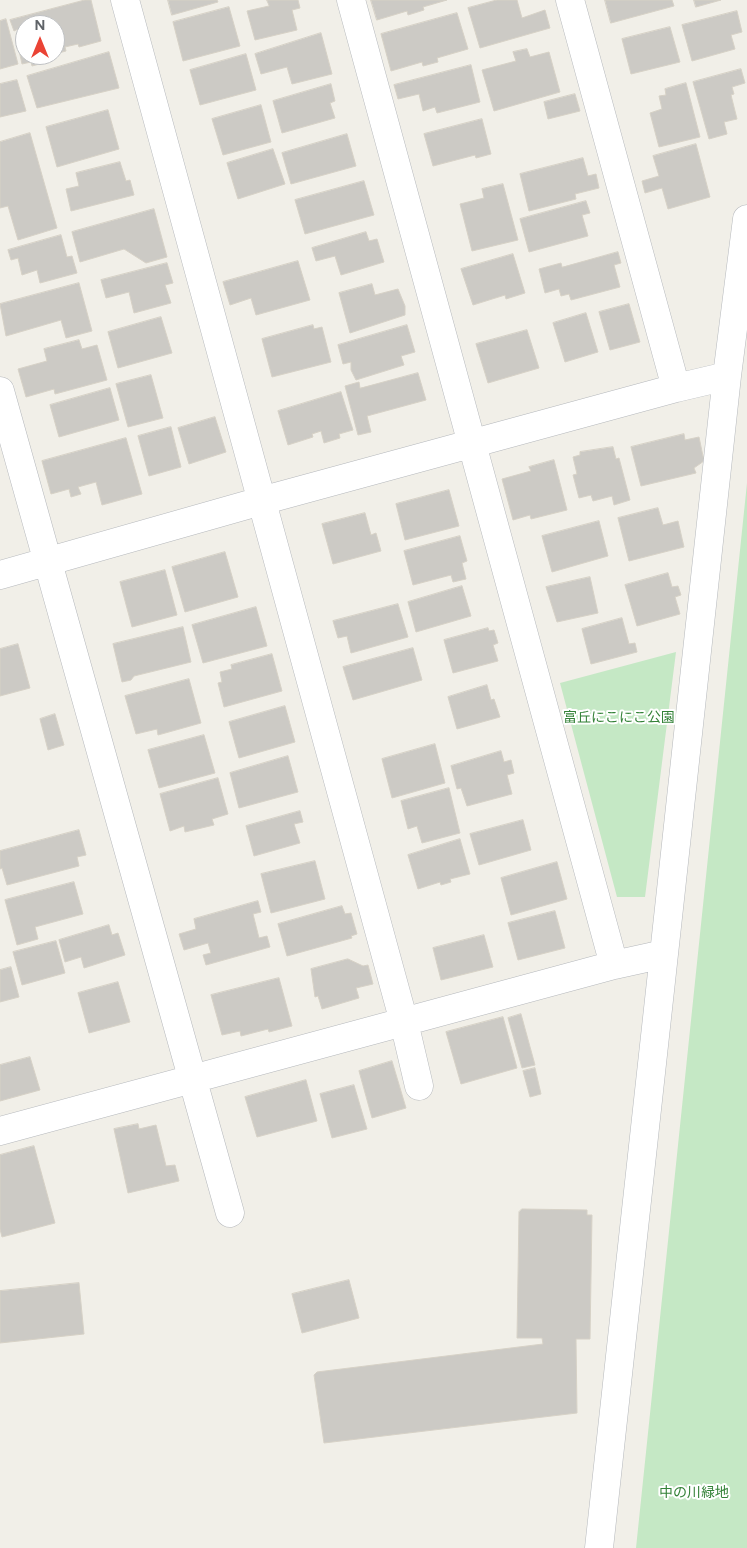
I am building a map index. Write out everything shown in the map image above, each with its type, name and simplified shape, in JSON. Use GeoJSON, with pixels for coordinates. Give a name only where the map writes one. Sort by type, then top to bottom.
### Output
{"type":"FeatureCollection","features":[{"type":"Feature","properties":{"kind":"street"},"geometry":{"type":"LineString","coordinates":[[125,0],[404,1022],[419,1086]]}},
{"type":"Feature","properties":{"kind":"street"},"geometry":{"type":"LineString","coordinates":[[352,0],[614,964]]}},
{"type":"Feature","properties":{"kind":"street"},"geometry":{"type":"LineString","coordinates":[[570,0],[676,388]]}},
{"type":"Feature","properties":{"kind":"street"},"geometry":{"type":"LineString","coordinates":[[599,1548],[727,376],[747,219]]}},
{"type":"Feature","properties":{"kind":"street"},"geometry":{"type":"LineString","coordinates":[[0,575],[261,501],[676,388],[727,376]]}},
{"type":"Feature","properties":{"kind":"street"},"geometry":{"type":"LineString","coordinates":[[0,390],[230,1213]]}},
{"type":"Feature","properties":{"kind":"street"},"geometry":{"type":"LineString","coordinates":[[0,1131],[614,964],[664,954]]}},
{"type":"Feature","properties":{"kind":"green space","name":"中の川緑地"},"geometry":{"type":"Polygon","coordinates":[[[747,483],[747,1548],[636,1548],[747,483]]]}},
{"type":"Feature","properties":{"kind":"green space","name":"富丘にこにこ公園"},"geometry":{"type":"Polygon","coordinates":[[[676,652],[645,897],[617,897],[560,683],[676,652]]]}},
{"type":"Feature","properties":{"kind":"building"},"geometry":{"type":"Polygon","coordinates":[[[91,0],[101,41],[79,47],[78,44],[65,47],[65,15],[29,15],[91,0]]]}},
{"type":"Feature","properties":{"kind":"building"},"geometry":{"type":"Polygon","coordinates":[[[168,0],[217,0],[218,2],[172,15],[168,0]]]}},
{"type":"Feature","properties":{"kind":"building"},"geometry":{"type":"Polygon","coordinates":[[[267,0],[298,0],[300,8],[292,10],[297,30],[255,40],[247,11],[269,6],[267,0]]]}},
{"type":"Feature","properties":{"kind":"building"},"geometry":{"type":"Polygon","coordinates":[[[371,0],[447,0],[423,7],[424,10],[408,15],[407,11],[377,20],[371,0]]]}},
{"type":"Feature","properties":{"kind":"building"},"geometry":{"type":"Polygon","coordinates":[[[497,0],[517,0],[522,18],[545,10],[550,28],[480,48],[468,8],[497,0]]]}},
{"type":"Feature","properties":{"kind":"building"},"geometry":{"type":"Polygon","coordinates":[[[605,0],[672,0],[674,6],[611,23],[605,0]]]}},
{"type":"Feature","properties":{"kind":"building"},"geometry":{"type":"Polygon","coordinates":[[[694,0],[721,0],[696,7],[694,0]]]}},
{"type":"Feature","properties":{"kind":"building"},"geometry":{"type":"Polygon","coordinates":[[[229,7],[240,46],[183,61],[173,22],[229,7]]]}},
{"type":"Feature","properties":{"kind":"building"},"geometry":{"type":"Polygon","coordinates":[[[737,11],[742,32],[731,35],[735,49],[692,61],[682,25],[737,11]]]}},
{"type":"Feature","properties":{"kind":"building"},"geometry":{"type":"Polygon","coordinates":[[[457,13],[468,49],[437,58],[438,62],[423,66],[422,62],[391,71],[381,34],[457,13]]]}},
{"type":"Feature","properties":{"kind":"building"},"geometry":{"type":"Polygon","coordinates":[[[6,19],[15,53],[15,65],[0,69],[0,21],[6,19]]]}},
{"type":"Feature","properties":{"kind":"building"},"geometry":{"type":"Polygon","coordinates":[[[15,19],[14,31],[10,20],[15,19]]]}},
{"type":"Feature","properties":{"kind":"building"},"geometry":{"type":"Polygon","coordinates":[[[670,27],[680,62],[631,74],[622,39],[670,27]]]}},
{"type":"Feature","properties":{"kind":"building"},"geometry":{"type":"Polygon","coordinates":[[[321,33],[332,74],[292,84],[287,67],[261,74],[255,54],[321,33]]]}},
{"type":"Feature","properties":{"kind":"building"},"geometry":{"type":"Polygon","coordinates":[[[527,49],[530,57],[549,52],[560,92],[494,111],[482,70],[516,61],[513,52],[527,49]]]}},
{"type":"Feature","properties":{"kind":"building"},"geometry":{"type":"Polygon","coordinates":[[[109,52],[119,88],[37,108],[27,76],[109,52]]]}},
{"type":"Feature","properties":{"kind":"building"},"geometry":{"type":"Polygon","coordinates":[[[246,54],[256,90],[200,105],[190,70],[246,54]]]}},
{"type":"Feature","properties":{"kind":"building"},"geometry":{"type":"Polygon","coordinates":[[[471,65],[480,102],[437,113],[435,107],[423,111],[419,94],[398,99],[394,85],[471,65]]]}},
{"type":"Feature","properties":{"kind":"building"},"geometry":{"type":"Polygon","coordinates":[[[741,69],[745,83],[732,87],[734,94],[731,95],[737,119],[724,122],[727,134],[709,139],[693,82],[741,69]]]}},
{"type":"Feature","properties":{"kind":"building"},"geometry":{"type":"Polygon","coordinates":[[[17,80],[26,111],[0,117],[0,84],[17,80]]]}},
{"type":"Feature","properties":{"kind":"building"},"geometry":{"type":"Polygon","coordinates":[[[686,83],[700,137],[659,147],[650,113],[662,109],[659,96],[666,95],[665,89],[686,83]]]}},
{"type":"Feature","properties":{"kind":"building"},"geometry":{"type":"Polygon","coordinates":[[[331,84],[335,101],[330,103],[335,118],[282,133],[273,101],[331,84]]]}},
{"type":"Feature","properties":{"kind":"building"},"geometry":{"type":"Polygon","coordinates":[[[575,94],[580,111],[548,119],[544,102],[575,94]]]}},
{"type":"Feature","properties":{"kind":"building"},"geometry":{"type":"Polygon","coordinates":[[[261,105],[271,142],[223,155],[212,119],[261,105]]]}},
{"type":"Feature","properties":{"kind":"building"},"geometry":{"type":"Polygon","coordinates":[[[108,110],[119,149],[57,167],[46,127],[108,110]]]}},
{"type":"Feature","properties":{"kind":"building"},"geometry":{"type":"Polygon","coordinates":[[[482,119],[491,154],[476,158],[475,155],[433,166],[424,134],[482,119]]]}},
{"type":"Feature","properties":{"kind":"building"},"geometry":{"type":"Polygon","coordinates":[[[30,133],[57,228],[18,240],[8,206],[0,208],[0,142],[30,133]]]}},
{"type":"Feature","properties":{"kind":"building"},"geometry":{"type":"Polygon","coordinates":[[[347,134],[356,166],[291,184],[282,153],[347,134]]]}},
{"type":"Feature","properties":{"kind":"building"},"geometry":{"type":"Polygon","coordinates":[[[696,144],[710,197],[668,209],[662,188],[645,193],[642,181],[659,176],[653,156],[696,144]]]}},
{"type":"Feature","properties":{"kind":"building"},"geometry":{"type":"Polygon","coordinates":[[[273,149],[285,184],[238,199],[227,163],[273,149]]]}},
{"type":"Feature","properties":{"kind":"building"},"geometry":{"type":"Polygon","coordinates":[[[583,158],[588,176],[596,174],[599,188],[575,194],[576,199],[529,211],[520,174],[583,158]]]}},
{"type":"Feature","properties":{"kind":"building"},"geometry":{"type":"Polygon","coordinates":[[[120,162],[126,181],[130,180],[134,195],[71,211],[66,189],[79,186],[76,173],[120,162]]]}},
{"type":"Feature","properties":{"kind":"building"},"geometry":{"type":"Polygon","coordinates":[[[364,181],[374,215],[305,234],[295,200],[364,181]]]}},
{"type":"Feature","properties":{"kind":"building"},"geometry":{"type":"Polygon","coordinates":[[[503,184],[518,240],[472,251],[460,204],[484,198],[482,189],[503,184]]]}},
{"type":"Feature","properties":{"kind":"building"},"geometry":{"type":"Polygon","coordinates":[[[586,201],[590,213],[582,215],[588,236],[529,252],[520,219],[586,201]]]}},
{"type":"Feature","properties":{"kind":"building"},"geometry":{"type":"Polygon","coordinates":[[[154,209],[167,257],[146,263],[124,249],[80,262],[72,232],[154,209]]]}},
{"type":"Feature","properties":{"kind":"building"},"geometry":{"type":"Polygon","coordinates":[[[366,232],[369,241],[377,239],[384,262],[341,275],[335,256],[316,261],[312,248],[366,232]]]}},
{"type":"Feature","properties":{"kind":"building"},"geometry":{"type":"Polygon","coordinates":[[[61,235],[67,257],[72,256],[77,273],[40,283],[37,270],[22,275],[18,258],[11,260],[8,250],[61,235]]]}},
{"type":"Feature","properties":{"kind":"building"},"geometry":{"type":"Polygon","coordinates":[[[618,252],[621,263],[614,265],[620,287],[571,300],[569,294],[561,296],[559,289],[545,293],[539,269],[561,263],[562,267],[618,252]]]}},
{"type":"Feature","properties":{"kind":"building"},"geometry":{"type":"Polygon","coordinates":[[[513,254],[525,293],[506,299],[505,295],[473,305],[461,269],[513,254]]]}},
{"type":"Feature","properties":{"kind":"building"},"geometry":{"type":"Polygon","coordinates":[[[298,261],[310,300],[256,315],[251,298],[230,305],[223,282],[298,261]]]}},
{"type":"Feature","properties":{"kind":"building"},"geometry":{"type":"Polygon","coordinates":[[[167,263],[173,283],[165,285],[171,303],[134,313],[129,292],[106,298],[101,280],[167,263]]]}},
{"type":"Feature","properties":{"kind":"building"},"geometry":{"type":"Polygon","coordinates":[[[79,283],[92,331],[66,338],[61,320],[6,336],[0,304],[79,283]]]}},
{"type":"Feature","properties":{"kind":"building"},"geometry":{"type":"Polygon","coordinates":[[[372,284],[375,295],[398,289],[405,306],[405,315],[350,333],[339,293],[372,284]]]}},
{"type":"Feature","properties":{"kind":"building"},"geometry":{"type":"Polygon","coordinates":[[[629,304],[640,342],[610,350],[599,312],[629,304]]]}},
{"type":"Feature","properties":{"kind":"building"},"geometry":{"type":"Polygon","coordinates":[[[586,313],[598,352],[565,362],[553,323],[586,313]]]}},
{"type":"Feature","properties":{"kind":"building"},"geometry":{"type":"Polygon","coordinates":[[[161,317],[172,353],[118,368],[108,332],[161,317]]]}},
{"type":"Feature","properties":{"kind":"building"},"geometry":{"type":"Polygon","coordinates":[[[313,325],[314,329],[322,327],[331,362],[272,377],[262,339],[313,325]]]}},
{"type":"Feature","properties":{"kind":"building"},"geometry":{"type":"Polygon","coordinates":[[[407,325],[415,352],[401,356],[404,365],[356,380],[351,370],[351,362],[343,364],[338,345],[407,325]]]}},
{"type":"Feature","properties":{"kind":"building"},"geometry":{"type":"Polygon","coordinates":[[[527,330],[539,368],[488,383],[476,344],[527,330]]]}},
{"type":"Feature","properties":{"kind":"building"},"geometry":{"type":"Polygon","coordinates":[[[79,340],[82,349],[97,345],[107,380],[55,394],[54,389],[26,397],[18,369],[47,361],[44,349],[79,340]]]}},
{"type":"Feature","properties":{"kind":"building"},"geometry":{"type":"Polygon","coordinates":[[[418,373],[426,400],[367,416],[371,432],[358,435],[345,386],[359,382],[360,388],[418,373]]]}},
{"type":"Feature","properties":{"kind":"building"},"geometry":{"type":"Polygon","coordinates":[[[151,375],[163,418],[128,427],[116,384],[151,375]]]}},
{"type":"Feature","properties":{"kind":"building"},"geometry":{"type":"Polygon","coordinates":[[[110,388],[119,420],[59,437],[50,405],[110,388]]]}},
{"type":"Feature","properties":{"kind":"building"},"geometry":{"type":"Polygon","coordinates":[[[341,392],[353,430],[339,434],[340,438],[324,443],[321,431],[312,434],[313,437],[288,445],[278,411],[341,392]]]}},
{"type":"Feature","properties":{"kind":"building"},"geometry":{"type":"Polygon","coordinates":[[[215,417],[226,452],[189,464],[178,428],[215,417]]]}},
{"type":"Feature","properties":{"kind":"building"},"geometry":{"type":"Polygon","coordinates":[[[171,427],[181,467],[149,476],[138,436],[171,427]]]}},
{"type":"Feature","properties":{"kind":"building"},"geometry":{"type":"Polygon","coordinates":[[[684,434],[685,440],[699,437],[704,461],[694,468],[696,473],[641,486],[631,447],[684,434]]]}},
{"type":"Feature","properties":{"kind":"building"},"geometry":{"type":"Polygon","coordinates":[[[126,438],[142,494],[102,505],[96,482],[78,487],[81,494],[71,497],[69,489],[51,494],[42,461],[126,438]]]}},
{"type":"Feature","properties":{"kind":"building"},"geometry":{"type":"Polygon","coordinates":[[[613,447],[616,459],[619,458],[630,500],[614,505],[612,496],[593,501],[591,495],[579,498],[573,475],[577,474],[573,457],[580,455],[580,452],[613,447]]]}},
{"type":"Feature","properties":{"kind":"building"},"geometry":{"type":"Polygon","coordinates":[[[554,460],[567,510],[531,519],[530,515],[513,520],[502,479],[531,471],[529,467],[554,460]]]}},
{"type":"Feature","properties":{"kind":"building"},"geometry":{"type":"Polygon","coordinates":[[[449,490],[459,526],[405,540],[396,504],[449,490]]]}},
{"type":"Feature","properties":{"kind":"building"},"geometry":{"type":"Polygon","coordinates":[[[658,508],[663,525],[678,521],[684,547],[629,561],[618,518],[658,508]]]}},
{"type":"Feature","properties":{"kind":"building"},"geometry":{"type":"Polygon","coordinates":[[[365,513],[371,535],[376,533],[381,551],[333,564],[322,524],[365,513]]]}},
{"type":"Feature","properties":{"kind":"building"},"geometry":{"type":"Polygon","coordinates":[[[599,521],[608,556],[552,572],[542,536],[599,521]]]}},
{"type":"Feature","properties":{"kind":"building"},"geometry":{"type":"Polygon","coordinates":[[[460,536],[467,561],[462,563],[466,579],[453,582],[451,575],[413,585],[404,551],[460,536]]]}},
{"type":"Feature","properties":{"kind":"building"},"geometry":{"type":"Polygon","coordinates":[[[225,552],[238,597],[185,612],[172,567],[225,552]]]}},
{"type":"Feature","properties":{"kind":"building"},"geometry":{"type":"Polygon","coordinates":[[[165,570],[177,615],[132,627],[120,582],[165,570]]]}},
{"type":"Feature","properties":{"kind":"building"},"geometry":{"type":"Polygon","coordinates":[[[668,573],[672,587],[678,586],[681,595],[675,597],[680,614],[637,626],[625,585],[668,573]]]}},
{"type":"Feature","properties":{"kind":"building"},"geometry":{"type":"Polygon","coordinates":[[[590,577],[598,613],[557,622],[546,587],[590,577]]]}},
{"type":"Feature","properties":{"kind":"building"},"geometry":{"type":"Polygon","coordinates":[[[462,586],[471,616],[416,632],[408,602],[462,586]]]}},
{"type":"Feature","properties":{"kind":"building"},"geometry":{"type":"Polygon","coordinates":[[[398,604],[408,637],[351,653],[347,636],[338,638],[333,621],[398,604]]]}},
{"type":"Feature","properties":{"kind":"building"},"geometry":{"type":"Polygon","coordinates":[[[256,607],[267,646],[203,663],[192,625],[256,607]]]}},
{"type":"Feature","properties":{"kind":"building"},"geometry":{"type":"Polygon","coordinates":[[[622,618],[629,644],[635,643],[637,652],[591,664],[582,629],[622,618]]]}},
{"type":"Feature","properties":{"kind":"building"},"geometry":{"type":"Polygon","coordinates":[[[183,627],[191,662],[134,676],[131,680],[122,682],[113,644],[183,627]]]}},
{"type":"Feature","properties":{"kind":"building"},"geometry":{"type":"Polygon","coordinates":[[[488,628],[489,631],[494,630],[498,643],[493,645],[498,661],[453,673],[444,640],[488,628]]]}},
{"type":"Feature","properties":{"kind":"building"},"geometry":{"type":"Polygon","coordinates":[[[18,644],[30,688],[0,696],[0,649],[18,644]]]}},
{"type":"Feature","properties":{"kind":"building"},"geometry":{"type":"Polygon","coordinates":[[[413,648],[422,680],[353,700],[343,667],[413,648]]]}},
{"type":"Feature","properties":{"kind":"building"},"geometry":{"type":"Polygon","coordinates":[[[272,654],[282,691],[224,707],[218,683],[222,682],[220,672],[232,669],[231,665],[272,654]]]}},
{"type":"Feature","properties":{"kind":"building"},"geometry":{"type":"Polygon","coordinates":[[[189,679],[201,723],[158,735],[157,729],[136,734],[125,696],[189,679]]]}},
{"type":"Feature","properties":{"kind":"building"},"geometry":{"type":"Polygon","coordinates":[[[487,685],[491,700],[494,699],[500,717],[457,729],[448,697],[487,685]]]}},
{"type":"Feature","properties":{"kind":"building"},"geometry":{"type":"Polygon","coordinates":[[[285,706],[295,742],[239,758],[229,722],[285,706]]]}},
{"type":"Feature","properties":{"kind":"building"},"geometry":{"type":"Polygon","coordinates":[[[55,714],[64,745],[48,750],[40,719],[55,714]]]}},
{"type":"Feature","properties":{"kind":"building"},"geometry":{"type":"Polygon","coordinates":[[[204,735],[215,773],[159,788],[148,750],[204,735]]]}},
{"type":"Feature","properties":{"kind":"building"},"geometry":{"type":"Polygon","coordinates":[[[435,744],[445,783],[392,798],[382,759],[435,744]]]}},
{"type":"Feature","properties":{"kind":"building"},"geometry":{"type":"Polygon","coordinates":[[[501,751],[504,762],[511,760],[514,773],[507,775],[512,794],[467,806],[461,788],[457,789],[451,766],[501,751]]]}},
{"type":"Feature","properties":{"kind":"building"},"geometry":{"type":"Polygon","coordinates":[[[288,756],[298,792],[239,808],[230,773],[288,756]]]}},
{"type":"Feature","properties":{"kind":"building"},"geometry":{"type":"Polygon","coordinates":[[[218,778],[228,814],[212,819],[214,825],[185,832],[184,826],[170,831],[160,794],[218,778]]]}},
{"type":"Feature","properties":{"kind":"building"},"geometry":{"type":"Polygon","coordinates":[[[449,788],[460,833],[422,843],[417,826],[408,829],[401,801],[449,788]]]}},
{"type":"Feature","properties":{"kind":"building"},"geometry":{"type":"Polygon","coordinates":[[[300,811],[303,822],[294,824],[300,843],[254,856],[246,826],[300,811]]]}},
{"type":"Feature","properties":{"kind":"building"},"geometry":{"type":"Polygon","coordinates":[[[523,820],[531,850],[479,865],[470,834],[523,820]]]}},
{"type":"Feature","properties":{"kind":"building"},"geometry":{"type":"Polygon","coordinates":[[[79,830],[86,855],[77,857],[79,866],[7,885],[2,868],[0,869],[0,851],[79,830]]]}},
{"type":"Feature","properties":{"kind":"building"},"geometry":{"type":"Polygon","coordinates":[[[460,839],[470,874],[450,879],[451,882],[441,885],[440,882],[418,889],[408,855],[460,839]]]}},
{"type":"Feature","properties":{"kind":"building"},"geometry":{"type":"Polygon","coordinates":[[[315,861],[325,899],[271,913],[261,874],[315,861]]]}},
{"type":"Feature","properties":{"kind":"building"},"geometry":{"type":"Polygon","coordinates":[[[557,862],[567,899],[511,915],[501,878],[557,862]]]}},
{"type":"Feature","properties":{"kind":"building"},"geometry":{"type":"Polygon","coordinates":[[[74,882],[83,914],[35,927],[38,939],[17,945],[5,900],[74,882]]]}},
{"type":"Feature","properties":{"kind":"building"},"geometry":{"type":"Polygon","coordinates":[[[258,901],[261,912],[253,914],[259,938],[267,936],[270,947],[206,965],[203,955],[211,953],[208,943],[184,950],[179,934],[196,929],[194,919],[258,901]]]}},
{"type":"Feature","properties":{"kind":"building"},"geometry":{"type":"Polygon","coordinates":[[[342,906],[345,914],[351,913],[357,934],[351,936],[352,938],[287,956],[278,924],[342,906]]]}},
{"type":"Feature","properties":{"kind":"building"},"geometry":{"type":"Polygon","coordinates":[[[555,911],[565,948],[518,960],[508,923],[555,911]]]}},
{"type":"Feature","properties":{"kind":"building"},"geometry":{"type":"Polygon","coordinates":[[[109,925],[112,935],[118,933],[125,955],[84,968],[81,957],[65,962],[59,940],[109,925]]]}},
{"type":"Feature","properties":{"kind":"building"},"geometry":{"type":"Polygon","coordinates":[[[484,935],[493,967],[441,980],[433,948],[484,935]]]}},
{"type":"Feature","properties":{"kind":"building"},"geometry":{"type":"Polygon","coordinates":[[[56,941],[65,973],[22,985],[13,952],[56,941]]]}},
{"type":"Feature","properties":{"kind":"building"},"geometry":{"type":"Polygon","coordinates":[[[348,959],[363,966],[368,965],[373,984],[356,988],[359,998],[322,1009],[318,996],[315,997],[311,969],[348,959]]]}},
{"type":"Feature","properties":{"kind":"building"},"geometry":{"type":"Polygon","coordinates":[[[11,967],[19,997],[0,1002],[0,970],[11,967]]]}},
{"type":"Feature","properties":{"kind":"building"},"geometry":{"type":"Polygon","coordinates":[[[279,978],[292,1026],[269,1032],[268,1029],[241,1036],[240,1031],[222,1035],[211,995],[279,978]]]}},
{"type":"Feature","properties":{"kind":"building"},"geometry":{"type":"Polygon","coordinates":[[[118,982],[130,1022],[89,1033],[78,993],[118,982]]]}},
{"type":"Feature","properties":{"kind":"building"},"geometry":{"type":"Polygon","coordinates":[[[521,1014],[535,1065],[522,1068],[508,1018],[521,1014]]]}},
{"type":"Feature","properties":{"kind":"building"},"geometry":{"type":"Polygon","coordinates":[[[503,1017],[517,1068],[461,1084],[446,1032],[503,1017]]]}},
{"type":"Feature","properties":{"kind":"building"},"geometry":{"type":"Polygon","coordinates":[[[30,1057],[40,1090],[0,1101],[0,1065],[30,1057]]]}},
{"type":"Feature","properties":{"kind":"building"},"geometry":{"type":"Polygon","coordinates":[[[392,1061],[406,1108],[372,1118],[359,1071],[392,1061]]]}},
{"type":"Feature","properties":{"kind":"building"},"geometry":{"type":"Polygon","coordinates":[[[535,1068],[541,1094],[530,1097],[523,1071],[535,1068]]]}},
{"type":"Feature","properties":{"kind":"building"},"geometry":{"type":"Polygon","coordinates":[[[306,1080],[317,1121],[257,1137],[245,1097],[306,1080]]]}},
{"type":"Feature","properties":{"kind":"building"},"geometry":{"type":"Polygon","coordinates":[[[354,1085],[367,1129],[332,1138],[320,1094],[354,1085]]]}},
{"type":"Feature","properties":{"kind":"building"},"geometry":{"type":"Polygon","coordinates":[[[138,1124],[139,1129],[156,1125],[166,1166],[175,1165],[179,1181],[128,1193],[114,1129],[138,1124]]]}},
{"type":"Feature","properties":{"kind":"building"},"geometry":{"type":"Polygon","coordinates":[[[34,1146],[55,1223],[2,1237],[0,1229],[0,1155],[34,1146]]]}},
{"type":"Feature","properties":{"kind":"building"},"geometry":{"type":"Polygon","coordinates":[[[522,1209],[587,1210],[587,1215],[592,1215],[590,1339],[576,1339],[577,1413],[324,1443],[314,1375],[317,1372],[543,1344],[542,1338],[517,1338],[519,1212],[522,1209]]]}},
{"type":"Feature","properties":{"kind":"building"},"geometry":{"type":"Polygon","coordinates":[[[349,1280],[359,1318],[302,1333],[292,1294],[349,1280]]]}},
{"type":"Feature","properties":{"kind":"building"},"geometry":{"type":"Polygon","coordinates":[[[79,1283],[84,1334],[0,1343],[0,1291],[79,1283]]]}}]}
